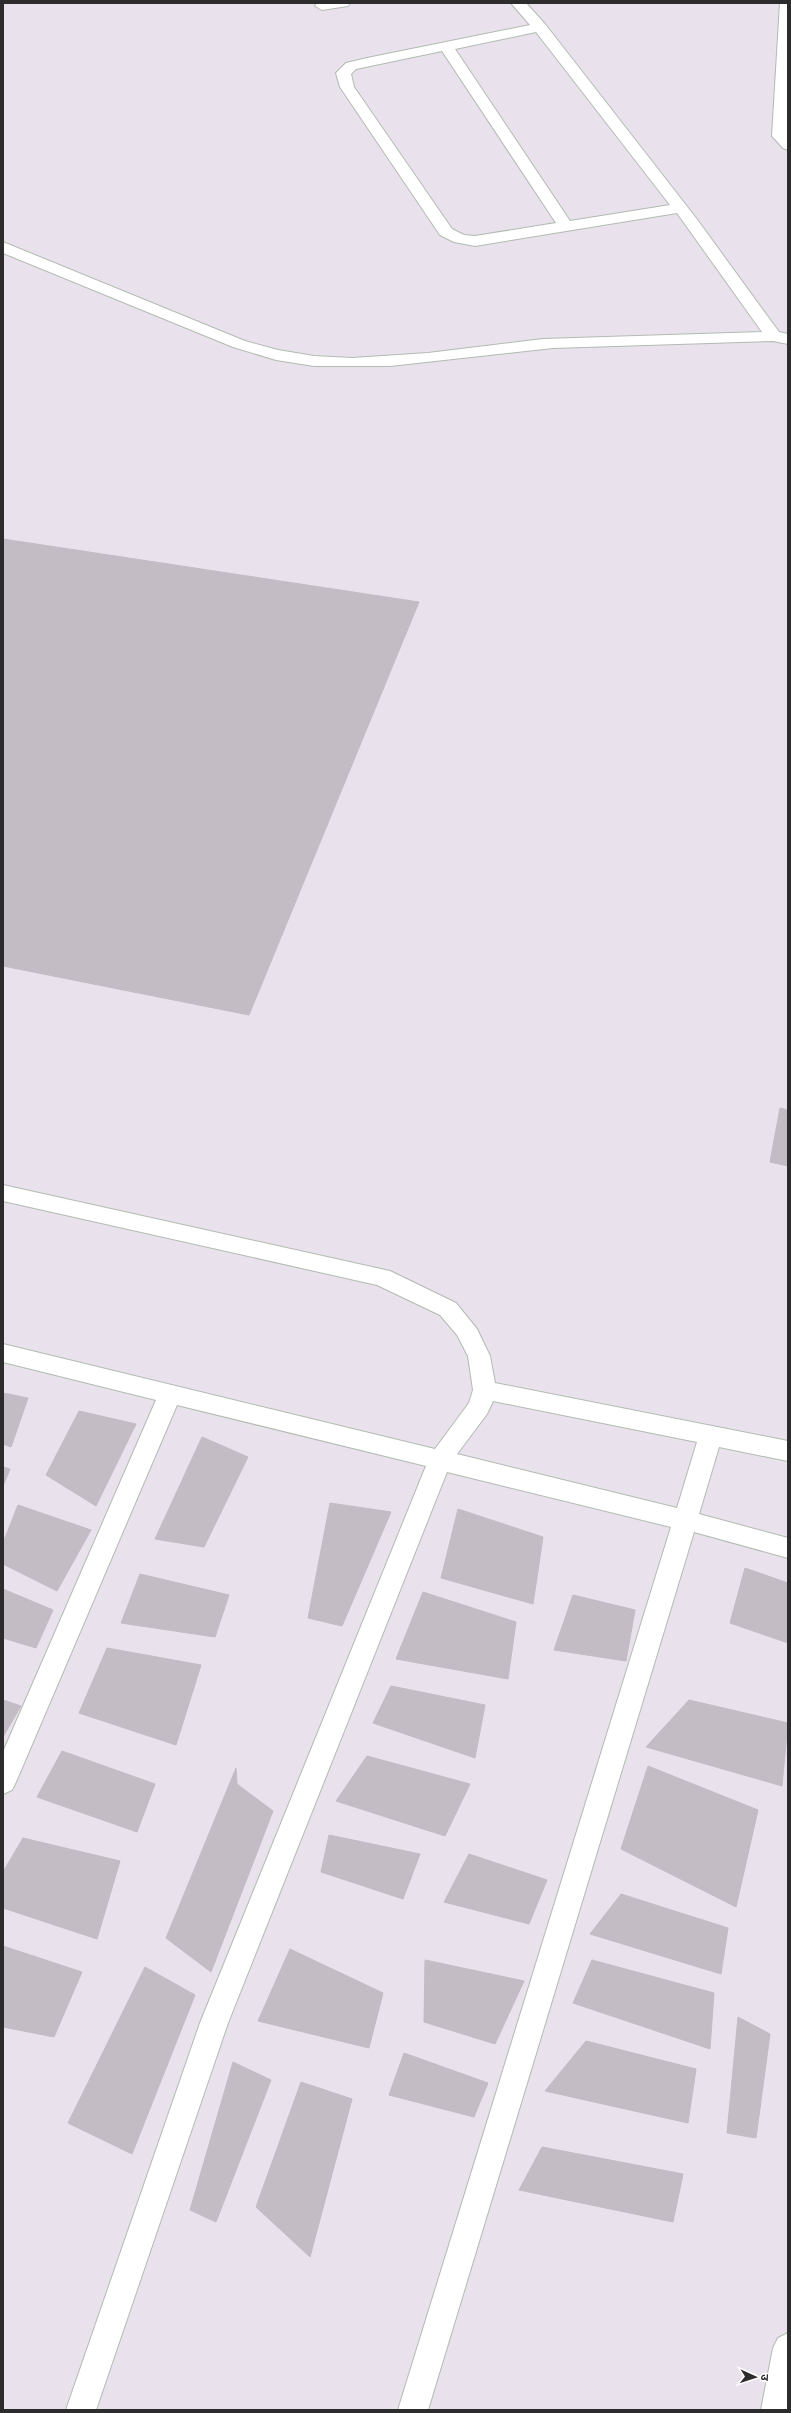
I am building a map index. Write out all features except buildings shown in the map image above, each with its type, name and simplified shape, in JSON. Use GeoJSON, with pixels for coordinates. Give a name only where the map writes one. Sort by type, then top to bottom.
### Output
{"type":"FeatureCollection","features":[{"type":"Feature","properties":{"kind":"street"},"geometry":{"type":"LineString","coordinates":[[322,6],[343,3]]}},
{"type":"Feature","properties":{"kind":"street"},"geometry":{"type":"LineString","coordinates":[[518,3],[540,27],[780,338]]}},
{"type":"Feature","properties":{"kind":"street"},"geometry":{"type":"LineString","coordinates":[[787,3],[779,136],[788,146]]}},
{"type":"Feature","properties":{"kind":"street"},"geometry":{"type":"LineString","coordinates":[[540,27],[445,45],[351,66],[343,73],[346,87],[446,232],[460,239],[475,241],[679,208]]}},
{"type":"Feature","properties":{"kind":"street"},"geometry":{"type":"LineString","coordinates":[[445,45],[566,226]]}},
{"type":"Feature","properties":{"kind":"street"},"geometry":{"type":"LineString","coordinates":[[3,247],[239,344],[266,354],[293,359],[346,364],[384,363],[544,344],[780,338]]}},
{"type":"Feature","properties":{"kind":"street"},"geometry":{"type":"LineString","coordinates":[[3,1193],[382,1277],[448,1309],[466,1329],[479,1356],[485,1390],[478,1407],[440,1460],[214,2023],[81,2410]]}},
{"type":"Feature","properties":{"kind":"street"},"geometry":{"type":"LineString","coordinates":[[3,1353],[685,1520],[788,1548]]}},
{"type":"Feature","properties":{"kind":"street"},"geometry":{"type":"LineString","coordinates":[[485,1390],[788,1451]]}},
{"type":"Feature","properties":{"kind":"street"},"geometry":{"type":"LineString","coordinates":[[3,1782],[170,1394]]}},
{"type":"Feature","properties":{"kind":"street"},"geometry":{"type":"LineString","coordinates":[[413,2410],[711,1436]]}},
{"type":"Feature","properties":{"kind":"street"},"geometry":{"type":"LineString","coordinates":[[776,2410],[788,2348]]}}]}
